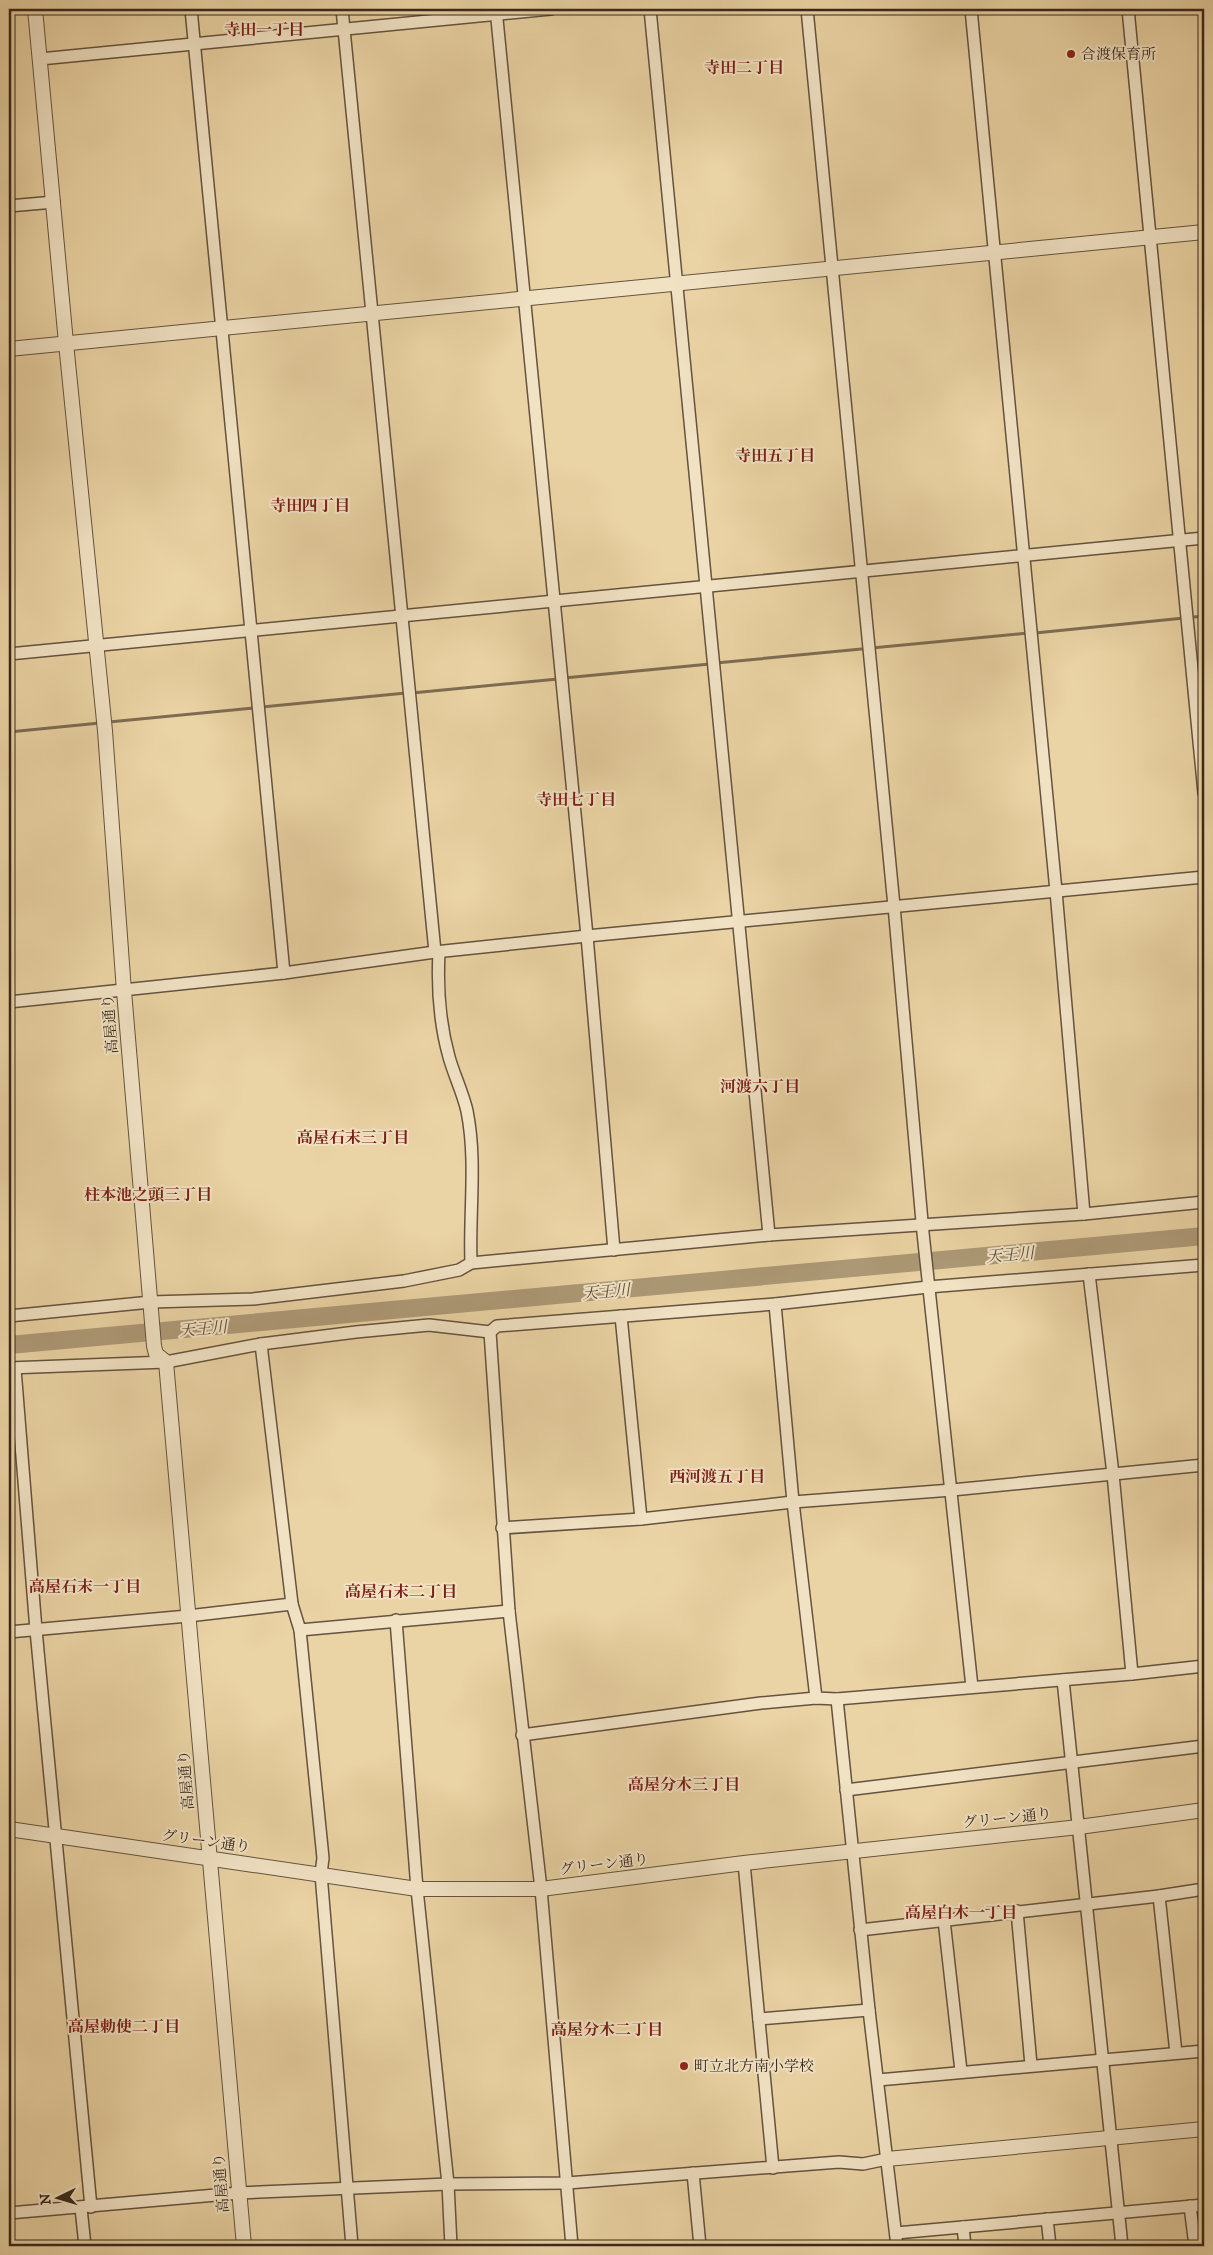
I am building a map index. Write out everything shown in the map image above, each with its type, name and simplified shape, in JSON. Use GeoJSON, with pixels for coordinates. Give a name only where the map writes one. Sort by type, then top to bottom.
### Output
{"type":"FeatureCollection","features":[{"type":"Feature","properties":{"kind":"street","name":"高屋通り"},"geometry":{"type":"LineString","coordinates":[[35,9],[95,645],[104,716],[124,991],[154,1346],[156,1354],[166,1362],[244,2246]]}},
{"type":"Feature","properties":{"kind":"street"},"geometry":{"type":"LineString","coordinates":[[191,9],[284,973]]}},
{"type":"Feature","properties":{"kind":"street"},"geometry":{"type":"LineString","coordinates":[[342,9],[410,705],[437,952],[438,1007],[449,1059],[467,1111],[472,1179],[471,1263]]}},
{"type":"Feature","properties":{"kind":"street"},"geometry":{"type":"LineString","coordinates":[[40,59],[344,29],[496,11],[551,9]]}},
{"type":"Feature","properties":{"kind":"street"},"geometry":{"type":"LineString","coordinates":[[650,9],[769,1235]]}},
{"type":"Feature","properties":{"kind":"street"},"geometry":{"type":"LineString","coordinates":[[807,9],[894,906],[928,1283],[972,1687]]}},
{"type":"Feature","properties":{"kind":"street"},"geometry":{"type":"LineString","coordinates":[[971,9],[1056,891],[1084,1214]]}},
{"type":"Feature","properties":{"kind":"street"},"geometry":{"type":"LineString","coordinates":[[1128,9],[1181,540],[1204,793]]}},
{"type":"Feature","properties":{"kind":"street"},"geometry":{"type":"LineString","coordinates":[[496,11],[587,936],[614,1250]]}},
{"type":"Feature","properties":{"kind":"street"},"geometry":{"type":"LineString","coordinates":[[9,206],[54,202]]}},
{"type":"Feature","properties":{"kind":"street"},"geometry":{"type":"LineString","coordinates":[[9,349],[1204,232]]}},
{"type":"Feature","properties":{"kind":"street"},"geometry":{"type":"LineString","coordinates":[[9,654],[1204,538]]}},
{"type":"Feature","properties":{"kind":"street"},"geometry":{"type":"LineString","coordinates":[[9,1002],[284,973],[437,952],[587,936],[1204,877]]}},
{"type":"Feature","properties":{"kind":"street"},"geometry":{"type":"LineString","coordinates":[[9,1316],[151,1308],[252,1299],[404,1281],[460,1270],[471,1263],[769,1235],[923,1229],[1204,1202]]}},
{"type":"Feature","properties":{"kind":"street"},"geometry":{"type":"LineString","coordinates":[[85,2246],[86,2207],[56,1834],[12,1368],[166,1362],[261,1344],[356,1332],[429,1326],[490,1332],[497,1326],[775,1304],[928,1283],[1204,1265]]}},
{"type":"Feature","properties":{"kind":"street"},"geometry":{"type":"LineString","coordinates":[[1089,1274],[1113,1474],[1132,1674]]}},
{"type":"Feature","properties":{"kind":"street"},"geometry":{"type":"LineString","coordinates":[[775,1304],[794,1502],[816,1698]]}},
{"type":"Feature","properties":{"kind":"street"},"geometry":{"type":"LineString","coordinates":[[621,1316],[641,1519]]}},
{"type":"Feature","properties":{"kind":"street"},"geometry":{"type":"LineString","coordinates":[[490,1332],[509,1611],[541,1889],[572,2246]]}},
{"type":"Feature","properties":{"kind":"street"},"geometry":{"type":"LineString","coordinates":[[261,1344],[292,1604],[300,1630],[324,1858],[321,1874],[352,2246]]}},
{"type":"Feature","properties":{"kind":"street"},"geometry":{"type":"LineString","coordinates":[[502,1528],[641,1519],[794,1502],[952,1490],[1204,1465]]}},
{"type":"Feature","properties":{"kind":"street"},"geometry":{"type":"LineString","coordinates":[[9,1632],[188,1616],[292,1604]]}},
{"type":"Feature","properties":{"kind":"street"},"geometry":{"type":"LineString","coordinates":[[300,1630],[509,1611]]}},
{"type":"Feature","properties":{"kind":"street"},"geometry":{"type":"LineString","coordinates":[[396,1620],[417,1889],[448,2184],[451,2246]]}},
{"type":"Feature","properties":{"kind":"street"},"geometry":{"type":"LineString","coordinates":[[522,1735],[761,1703],[816,1698],[837,1700],[1204,1666]]}},
{"type":"Feature","properties":{"kind":"street"},"geometry":{"type":"LineString","coordinates":[[1063,1680],[1122,2246]]}},
{"type":"Feature","properties":{"kind":"street"},"geometry":{"type":"LineString","coordinates":[[837,1700],[860,1930],[897,2246]]}},
{"type":"Feature","properties":{"kind":"street"},"geometry":{"type":"LineString","coordinates":[[846,1790],[1204,1746]]}},
{"type":"Feature","properties":{"kind":"street","name":"グリーン通り"},"geometry":{"type":"LineString","coordinates":[[9,1828],[417,1889],[541,1889],[744,1863],[1079,1827],[1204,1810]]}},
{"type":"Feature","properties":{"kind":"street"},"geometry":{"type":"LineString","coordinates":[[744,1863],[773,2168]]}},
{"type":"Feature","properties":{"kind":"street"},"geometry":{"type":"LineString","coordinates":[[860,1930],[1159,1896],[1204,1889]]}},
{"type":"Feature","properties":{"kind":"street"},"geometry":{"type":"LineString","coordinates":[[1159,1896],[1176,2053]]}},
{"type":"Feature","properties":{"kind":"street"},"geometry":{"type":"LineString","coordinates":[[1017,1911],[1031,2066]]}},
{"type":"Feature","properties":{"kind":"street"},"geometry":{"type":"LineString","coordinates":[[944,1920],[961,2071]]}},
{"type":"Feature","properties":{"kind":"street"},"geometry":{"type":"LineString","coordinates":[[758,2019],[869,2010]]}},
{"type":"Feature","properties":{"kind":"street"},"geometry":{"type":"LineString","coordinates":[[878,2080],[961,2071],[1204,2051]]}},
{"type":"Feature","properties":{"kind":"street"},"geometry":{"type":"LineString","coordinates":[[9,2213],[238,2193],[448,2184],[567,2183],[840,2162],[863,2164],[886,2159],[1204,2129]]}},
{"type":"Feature","properties":{"kind":"street"},"geometry":{"type":"LineString","coordinates":[[693,2173],[700,2246]]}},
{"type":"Feature","properties":{"kind":"street"},"geometry":{"type":"LineString","coordinates":[[896,2233],[1204,2205]]}},
{"type":"Feature","properties":{"kind":"street"},"geometry":{"type":"LineString","coordinates":[[1190,2206],[1195,2246]]}},
{"type":"Feature","properties":{"kind":"street"},"geometry":{"type":"LineString","coordinates":[[1047,2219],[1050,2246]]}},
{"type":"Feature","properties":{"kind":"street"},"geometry":{"type":"LineString","coordinates":[[963,2227],[965,2246]]}},
{"type":"Feature","properties":{"kind":"waterway"},"geometry":{"type":"LineString","coordinates":[[1035,633],[1204,616]]}},
{"type":"Feature","properties":{"kind":"waterway"},"geometry":{"type":"LineString","coordinates":[[716,663],[1028,633]]}},
{"type":"Feature","properties":{"kind":"waterway"},"geometry":{"type":"LineString","coordinates":[[564,678],[710,664]]}},
{"type":"Feature","properties":{"kind":"waterway"},"geometry":{"type":"LineString","coordinates":[[412,693],[558,679]]}},
{"type":"Feature","properties":{"kind":"waterway"},"geometry":{"type":"LineString","coordinates":[[109,722],[406,693]]}},
{"type":"Feature","properties":{"kind":"waterway"},"geometry":{"type":"LineString","coordinates":[[9,732],[100,723]]}},
{"type":"Feature","properties":{"kind":"waterway","name":"天王川"},"geometry":{"type":"LineString","coordinates":[[9,1345],[1204,1236]]}},
{"type":"Feature","properties":{"kind":"place","name":"合渡保育所"},"geometry":{"type":"Point","coordinates":[1071,54]}},
{"type":"Feature","properties":{"kind":"place","name":"町立北方南小学校"},"geometry":{"type":"Point","coordinates":[684,2066]}},
{"type":"Feature","properties":{"kind":"district","name":"寺田一丁目"},"geometry":{"type":"Point","coordinates":[264,29]}},
{"type":"Feature","properties":{"kind":"district","name":"寺田二丁目"},"geometry":{"type":"Point","coordinates":[744,67]}},
{"type":"Feature","properties":{"kind":"district","name":"寺田五丁目"},"geometry":{"type":"Point","coordinates":[775,455]}},
{"type":"Feature","properties":{"kind":"district","name":"寺田四丁目"},"geometry":{"type":"Point","coordinates":[310,505]}},
{"type":"Feature","properties":{"kind":"district","name":"寺田七丁目"},"geometry":{"type":"Point","coordinates":[576,799]}},
{"type":"Feature","properties":{"kind":"district","name":"河渡六丁目"},"geometry":{"type":"Point","coordinates":[760,1086]}},
{"type":"Feature","properties":{"kind":"district","name":"高屋石末三丁目"},"geometry":{"type":"Point","coordinates":[353,1137]}},
{"type":"Feature","properties":{"kind":"district","name":"柱本池之頭三丁目"},"geometry":{"type":"Point","coordinates":[148,1194]}},
{"type":"Feature","properties":{"kind":"district","name":"西河渡五丁目"},"geometry":{"type":"Point","coordinates":[717,1476]}},
{"type":"Feature","properties":{"kind":"district","name":"高屋石末一丁目"},"geometry":{"type":"Point","coordinates":[85,1586]}},
{"type":"Feature","properties":{"kind":"district","name":"高屋石末二丁目"},"geometry":{"type":"Point","coordinates":[401,1591]}},
{"type":"Feature","properties":{"kind":"district","name":"高屋分木三丁目"},"geometry":{"type":"Point","coordinates":[684,1784]}},
{"type":"Feature","properties":{"kind":"district","name":"高屋白木一丁目"},"geometry":{"type":"Point","coordinates":[961,1912]}},
{"type":"Feature","properties":{"kind":"district","name":"高屋勅使二丁目"},"geometry":{"type":"Point","coordinates":[124,2026]}},
{"type":"Feature","properties":{"kind":"district","name":"高屋分木二丁目"},"geometry":{"type":"Point","coordinates":[607,2029]}}]}
